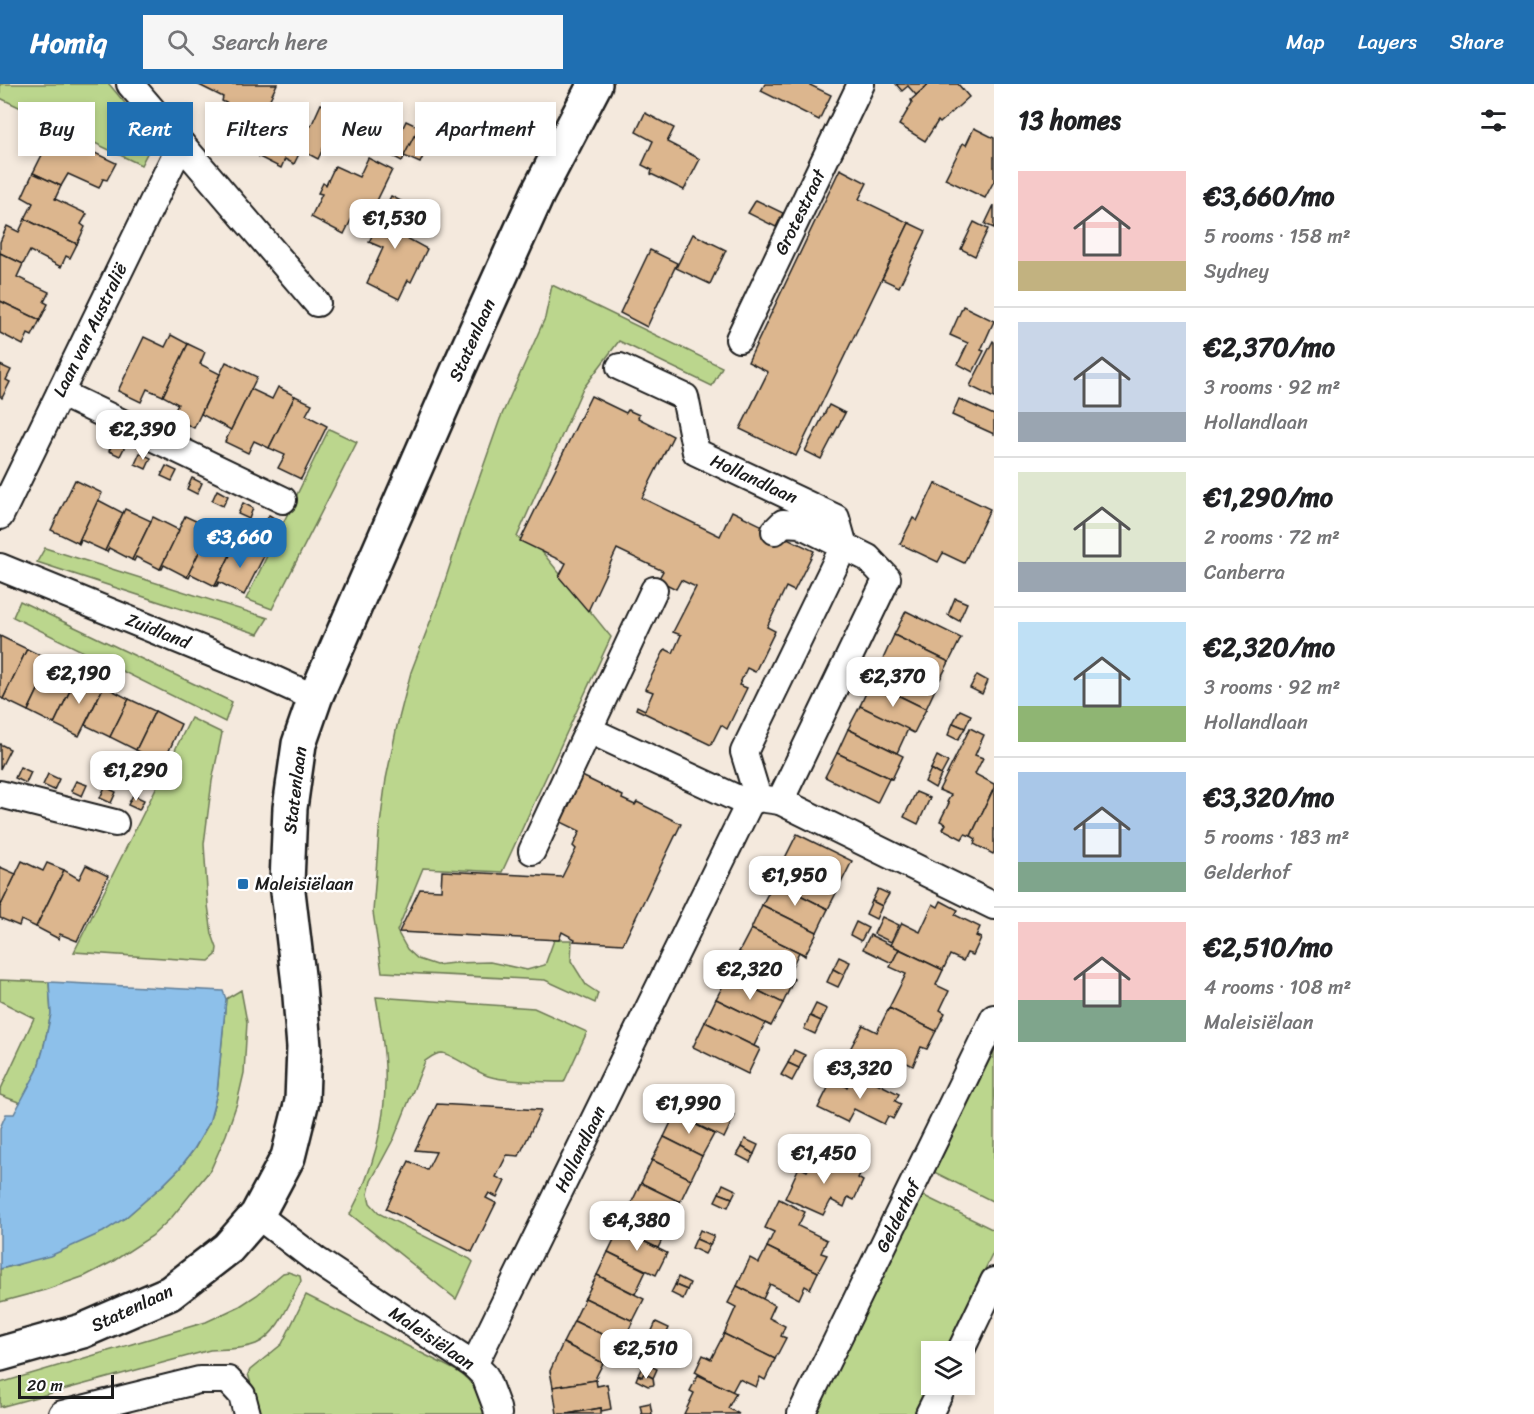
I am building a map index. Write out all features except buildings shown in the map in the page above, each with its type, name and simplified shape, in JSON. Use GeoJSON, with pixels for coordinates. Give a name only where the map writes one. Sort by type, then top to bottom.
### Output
{"type":"FeatureCollection","features":[{"type":"Feature","properties":{"kind":"main road","name":"Statenlaan"},"geometry":{"type":"LineString","coordinates":[[0,1354],[82,1331],[170,1293],[228,1248],[257,1215],[288,1157],[302,1101],[304,1047],[287,883],[290,808],[299,744],[315,698],[454,378],[538,193],[595,84]]}},
{"type":"Feature","properties":{"kind":"street"},"geometry":{"type":"LineString","coordinates":[[130,84],[145,102]]}},
{"type":"Feature","properties":{"kind":"street","name":"Grotestraat"},"geometry":{"type":"LineString","coordinates":[[739,339],[861,84]]}},
{"type":"Feature","properties":{"kind":"street","name":"Laan van Australië"},"geometry":{"type":"LineString","coordinates":[[0,516],[175,156]]}},
{"type":"Feature","properties":{"kind":"street"},"geometry":{"type":"LineString","coordinates":[[191,156],[317,303]]}},
{"type":"Feature","properties":{"kind":"street","name":"Hollandlaan"},"geometry":{"type":"LineString","coordinates":[[620,367],[685,397],[696,452],[836,518],[844,546]]}},
{"type":"Feature","properties":{"kind":"street"},"geometry":{"type":"LineString","coordinates":[[60,393],[283,500]]}},
{"type":"Feature","properties":{"kind":"street","name":"Hollandlaan"},"geometry":{"type":"LineString","coordinates":[[474,1365],[762,801],[793,776],[887,578],[868,558],[800,524],[783,523],[775,531]]}},
{"type":"Feature","properties":{"kind":"street"},"geometry":{"type":"LineString","coordinates":[[762,801],[744,752],[844,546]]}},
{"type":"Feature","properties":{"kind":"street","name":"Zuidland"},"geometry":{"type":"LineString","coordinates":[[0,567],[260,673],[315,698]]}},
{"type":"Feature","properties":{"kind":"street"},"geometry":{"type":"LineString","coordinates":[[532,851],[654,590]]}},
{"type":"Feature","properties":{"kind":"street"},"geometry":{"type":"LineString","coordinates":[[589,730],[762,801],[994,906]]}},
{"type":"Feature","properties":{"kind":"street"},"geometry":{"type":"LineString","coordinates":[[0,794],[116,823]]}},
{"type":"Feature","properties":{"kind":"street","name":"Gelderhof"},"geometry":{"type":"LineString","coordinates":[[801,1414],[994,1018]]}},
{"type":"Feature","properties":{"kind":"street","name":"Maleisiëlaan"},"geometry":{"type":"LineString","coordinates":[[257,1215],[316,1260],[474,1365],[485,1376],[498,1414]]}},
{"type":"Feature","properties":{"kind":"street"},"geometry":{"type":"LineString","coordinates":[[965,1341],[994,1281]]}},
{"type":"Feature","properties":{"kind":"street"},"geometry":{"type":"LineString","coordinates":[[62,1414],[199,1380],[228,1380],[242,1395],[247,1414]]}},
{"type":"Feature","properties":{"kind":"street"},"geometry":{"type":"LineString","coordinates":[[929,1414],[938,1395]]}},
{"type":"Feature","properties":{"kind":"green space"},"geometry":{"type":"Polygon","coordinates":[[[0,84],[109,84],[124,102],[107,102],[107,149],[95,143],[95,102],[18,102],[18,107],[0,98],[0,84]]]}},
{"type":"Feature","properties":{"kind":"green space"},"geometry":{"type":"Polygon","coordinates":[[[122,156],[146,156],[141,165],[122,156]]]}},
{"type":"Feature","properties":{"kind":"green space"},"geometry":{"type":"Polygon","coordinates":[[[552,285],[722,367],[712,386],[619,341],[582,390],[517,537],[539,548],[611,637],[502,872],[423,868],[397,931],[407,949],[418,959],[436,965],[490,962],[527,970],[545,965],[554,940],[572,940],[571,961],[586,985],[598,993],[595,1003],[545,980],[382,972],[373,912],[379,832],[386,779],[411,672],[440,596],[500,419],[545,318],[552,285]]]}},
{"type":"Feature","properties":{"kind":"green space"},"geometry":{"type":"Polygon","coordinates":[[[329,429],[357,442],[272,609],[246,599],[329,429]]]}},
{"type":"Feature","properties":{"kind":"green space"},"geometry":{"type":"Polygon","coordinates":[[[45,548],[268,618],[258,634],[37,562],[45,548]]]}},
{"type":"Feature","properties":{"kind":"green space"},"geometry":{"type":"Polygon","coordinates":[[[20,601],[232,702],[225,722],[13,617],[20,601]]]}},
{"type":"Feature","properties":{"kind":"green space"},"geometry":{"type":"Polygon","coordinates":[[[191,718],[222,733],[212,781],[204,844],[208,905],[212,934],[217,948],[216,955],[209,961],[74,952],[191,718]]]}},
{"type":"Feature","properties":{"kind":"green space"},"geometry":{"type":"Polygon","coordinates":[[[0,980],[49,982],[51,1014],[43,1050],[37,1071],[21,1103],[0,1095],[0,1091],[34,1018],[0,1001],[0,980]]]}},
{"type":"Feature","properties":{"kind":"green space"},"geometry":{"type":"Polygon","coordinates":[[[241,990],[247,1022],[244,1073],[226,1135],[211,1169],[172,1217],[152,1236],[112,1262],[85,1276],[0,1302],[0,1269],[17,1265],[125,1218],[179,1169],[195,1148],[209,1123],[217,1093],[226,999],[241,990]]]}},
{"type":"Feature","properties":{"kind":"green space"},"geometry":{"type":"Polygon","coordinates":[[[376,997],[534,1008],[587,1032],[564,1082],[496,1078],[483,1074],[452,1056],[442,1053],[435,1054],[425,1061],[394,1138],[371,1181],[368,1194],[370,1203],[380,1214],[473,1262],[456,1299],[350,1214],[373,1161],[384,1106],[384,1058],[376,997]]]}},
{"type":"Feature","properties":{"kind":"green space"},"geometry":{"type":"Polygon","coordinates":[[[994,1044],[994,1202],[932,1171],[994,1044]]]}},
{"type":"Feature","properties":{"kind":"green space"},"geometry":{"type":"Polygon","coordinates":[[[922,1195],[994,1230],[994,1251],[950,1341],[921,1341],[921,1395],[924,1395],[915,1414],[815,1414],[922,1195]]]}},
{"type":"Feature","properties":{"kind":"green space"},"geometry":{"type":"Polygon","coordinates":[[[288,1272],[300,1276],[301,1281],[277,1325],[264,1340],[256,1344],[210,1350],[0,1407],[0,1383],[206,1322],[240,1306],[283,1273],[288,1272]]]}},
{"type":"Feature","properties":{"kind":"green space"},"geometry":{"type":"Polygon","coordinates":[[[306,1295],[457,1371],[468,1379],[475,1389],[484,1414],[260,1414],[248,1374],[282,1344],[306,1295]]]}},
{"type":"Feature","properties":{"kind":"water"},"geometry":{"type":"Polygon","coordinates":[[[49,982],[223,991],[226,999],[217,1093],[209,1123],[194,1149],[163,1185],[125,1218],[103,1232],[50,1256],[0,1269],[0,1128],[6,1114],[14,1114],[37,1071],[51,1014],[49,982]]]}},
{"type":"Feature","properties":{"kind":"place","name":"Maleisiëlaan"},"geometry":{"type":"Point","coordinates":[243,884]}}]}
